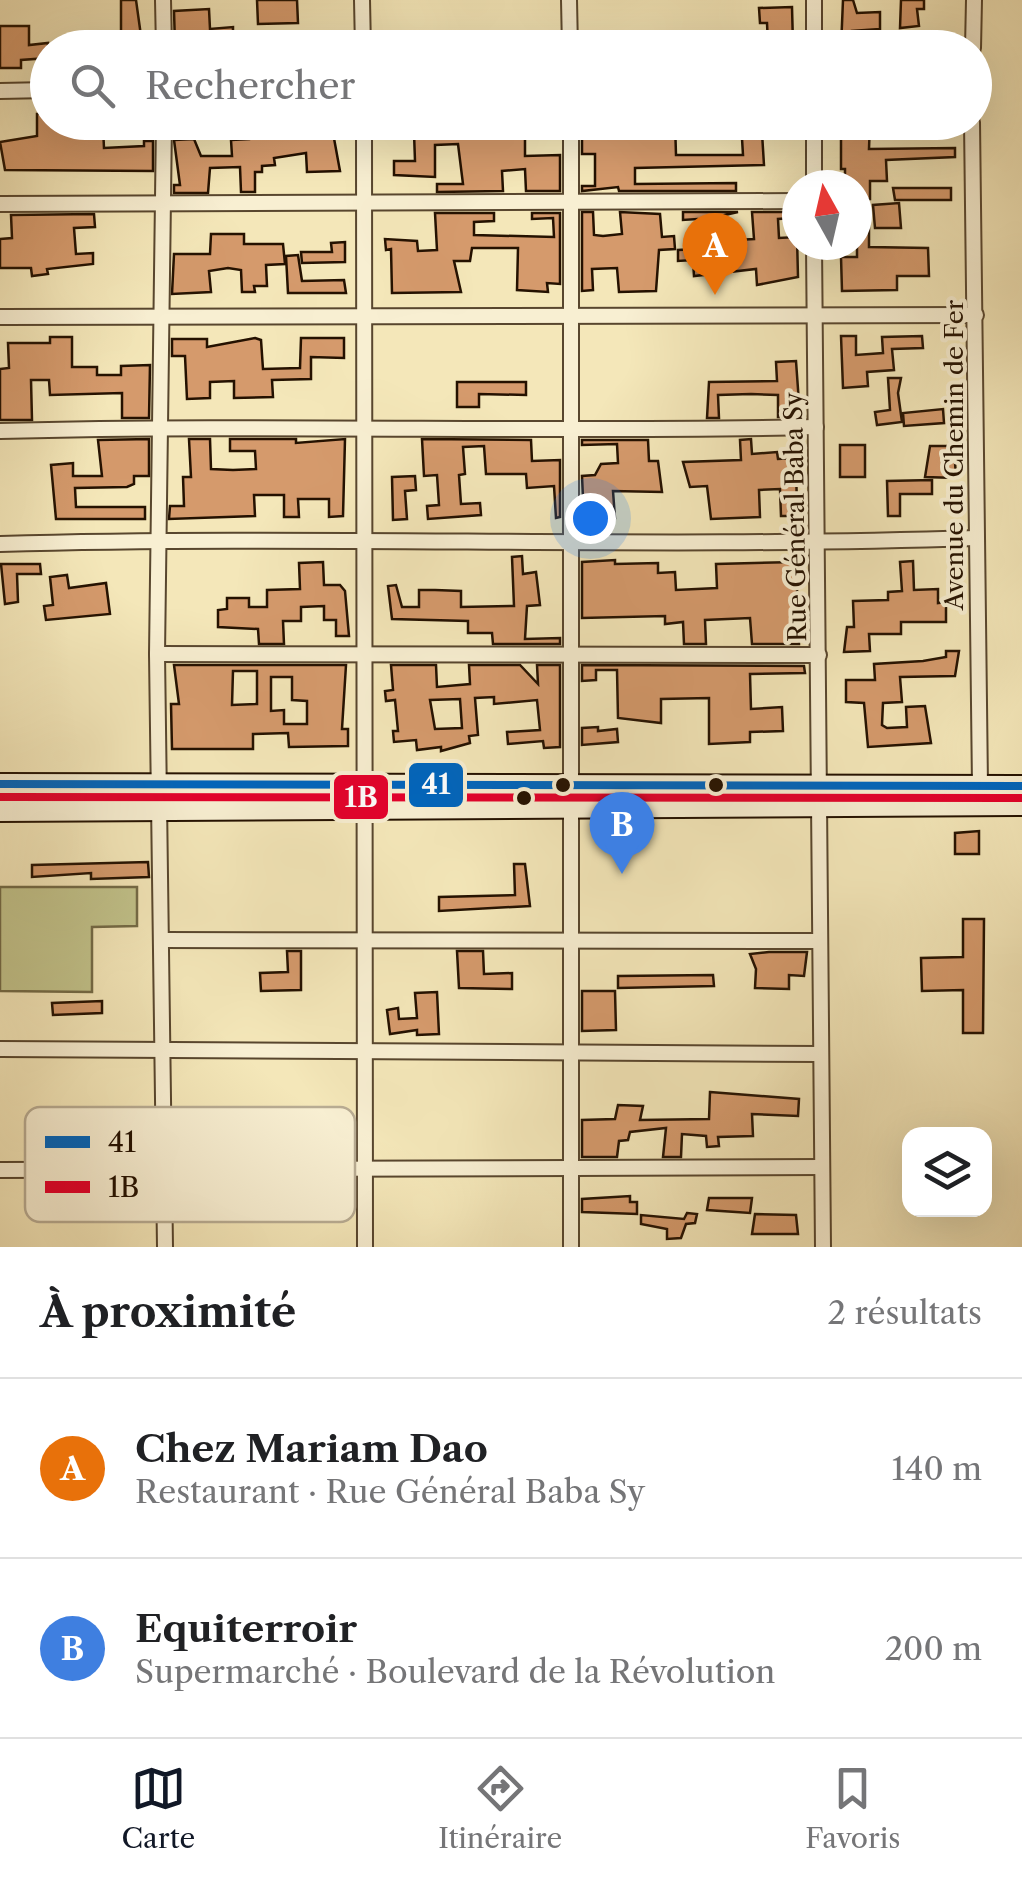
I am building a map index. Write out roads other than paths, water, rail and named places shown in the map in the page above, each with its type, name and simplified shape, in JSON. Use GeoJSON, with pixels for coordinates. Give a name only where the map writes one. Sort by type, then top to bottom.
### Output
{"type":"FeatureCollection","features":[{"type":"Feature","properties":{"kind":"main road"},"geometry":{"type":"LineString","coordinates":[[0,784],[364,788],[571,784],[1022,806]]}},
{"type":"Feature","properties":{"kind":"main road"},"geometry":{"type":"LineString","coordinates":[[0,811],[571,810],[1022,786]]}},
{"type":"Feature","properties":{"kind":"street"},"geometry":{"type":"LineString","coordinates":[[163,0],[164,30]]}},
{"type":"Feature","properties":{"kind":"street"},"geometry":{"type":"LineString","coordinates":[[362,0],[363,30]]}},
{"type":"Feature","properties":{"kind":"street"},"geometry":{"type":"LineString","coordinates":[[569,0],[570,30]]}},
{"type":"Feature","properties":{"kind":"street"},"geometry":{"type":"LineString","coordinates":[[814,0],[814,30]]}},
{"type":"Feature","properties":{"kind":"street"},"geometry":{"type":"LineString","coordinates":[[973,30],[974,0]]}},
{"type":"Feature","properties":{"kind":"street"},"geometry":{"type":"LineString","coordinates":[[0,91],[30,90]]}},
{"type":"Feature","properties":{"kind":"street"},"geometry":{"type":"LineString","coordinates":[[163,1107],[157,654],[162,540],[164,140]]}},
{"type":"Feature","properties":{"kind":"street"},"geometry":{"type":"LineString","coordinates":[[364,140],[364,1247]]}},
{"type":"Feature","properties":{"kind":"street"},"geometry":{"type":"LineString","coordinates":[[571,140],[572,1247]]}},
{"type":"Feature","properties":{"kind":"street"},"geometry":{"type":"LineString","coordinates":[[814,140],[814,170]]}},
{"type":"Feature","properties":{"kind":"street","name":"Avenue du Chemin de Fer"},"geometry":{"type":"LineString","coordinates":[[972,140],[980,786]]}},
{"type":"Feature","properties":{"kind":"street"},"geometry":{"type":"LineString","coordinates":[[0,204],[782,201]]}},
{"type":"Feature","properties":{"kind":"street","name":"Rue Général Baba Sy"},"geometry":{"type":"LineString","coordinates":[[814,260],[823,1247]]}},
{"type":"Feature","properties":{"kind":"street"},"geometry":{"type":"LineString","coordinates":[[0,317],[976,314]]}},
{"type":"Feature","properties":{"kind":"street"},"geometry":{"type":"LineString","coordinates":[[0,432],[163,427],[570,433],[816,427]]}},
{"type":"Feature","properties":{"kind":"street"},"geometry":{"type":"LineString","coordinates":[[0,544],[162,540],[816,543],[976,538]]}},
{"type":"Feature","properties":{"kind":"street"},"geometry":{"type":"LineString","coordinates":[[157,654],[820,655]]}},
{"type":"Feature","properties":{"kind":"street"},"geometry":{"type":"LineString","coordinates":[[163,940],[820,941]]}},
{"type":"Feature","properties":{"kind":"street"},"geometry":{"type":"LineString","coordinates":[[0,1049],[820,1054]]}},
{"type":"Feature","properties":{"kind":"street"},"geometry":{"type":"LineString","coordinates":[[355,1169],[822,1167]]}},
{"type":"Feature","properties":{"kind":"street"},"geometry":{"type":"LineString","coordinates":[[165,1222],[165,1247]]}},
{"type":"Feature","properties":{"kind":"place","name":"Chez Mariam Dao"},"geometry":{"type":"Point","coordinates":[715,295]}},
{"type":"Feature","properties":{"kind":"place","name":"Equiterroir"},"geometry":{"type":"Point","coordinates":[622,874]}}]}
